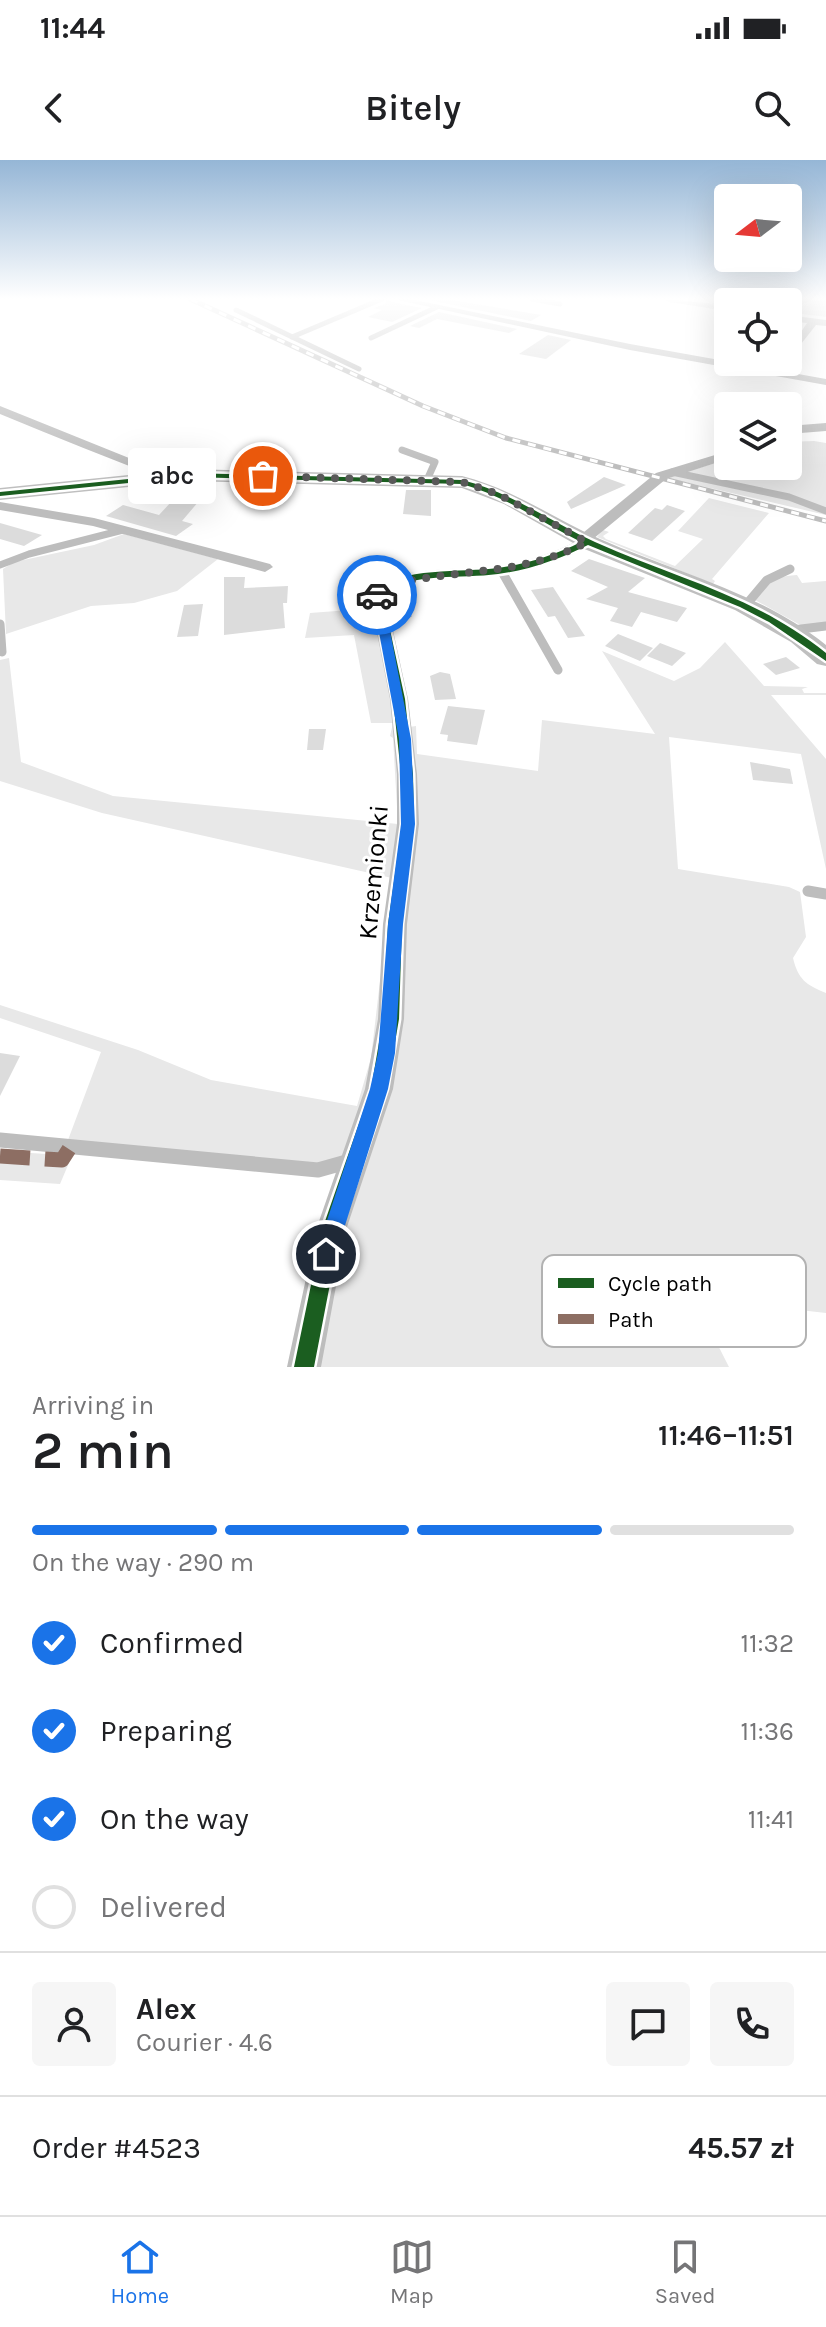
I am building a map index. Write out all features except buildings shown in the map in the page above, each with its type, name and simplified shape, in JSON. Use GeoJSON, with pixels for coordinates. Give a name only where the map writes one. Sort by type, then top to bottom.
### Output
{"type":"FeatureCollection","features":[{"type":"Feature","properties":{"kind":"street"},"geometry":{"type":"LineString","coordinates":[[688,355],[826,382]]}},
{"type":"Feature","properties":{"kind":"street"},"geometry":{"type":"LineString","coordinates":[[0,410],[124,461],[160,471],[165,476]]}},
{"type":"Feature","properties":{"kind":"street"},"geometry":{"type":"LineString","coordinates":[[802,429],[826,427]]}},
{"type":"Feature","properties":{"kind":"street"},"geometry":{"type":"LineString","coordinates":[[802,441],[826,442]]}},
{"type":"Feature","properties":{"kind":"street","name":"Krzemionki"},"geometry":{"type":"LineString","coordinates":[[304,1367],[332,1227],[379,1089],[386,1053],[395,924],[408,824],[405,739],[377,592],[382,587],[426,577],[501,570],[551,559],[585,541],[653,482],[672,472],[714,459]]}},
{"type":"Feature","properties":{"kind":"street"},"geometry":{"type":"LineString","coordinates":[[0,494],[165,476],[462,482],[487,488],[585,541],[746,605],[793,630],[826,658]]}},
{"type":"Feature","properties":{"kind":"street"},"geometry":{"type":"LineString","coordinates":[[0,506],[123,530],[265,567]]}},
{"type":"Feature","properties":{"kind":"lane"},"geometry":{"type":"LineString","coordinates":[[330,355],[359,369]]}},
{"type":"Feature","properties":{"kind":"lane"},"geometry":{"type":"LineString","coordinates":[[402,450],[433,460],[436,464],[427,480]]}},
{"type":"Feature","properties":{"kind":"lane"},"geometry":{"type":"LineString","coordinates":[[672,472],[793,500],[826,511]]}},
{"type":"Feature","properties":{"kind":"lane"},"geometry":{"type":"LineString","coordinates":[[0,565],[20,557],[91,543],[123,530]]}},
{"type":"Feature","properties":{"kind":"lane"},"geometry":{"type":"LineString","coordinates":[[746,605],[767,580],[790,569]]}},
{"type":"Feature","properties":{"kind":"lane"},"geometry":{"type":"LineString","coordinates":[[501,570],[558,670]]}},
{"type":"Feature","properties":{"kind":"lane"},"geometry":{"type":"LineString","coordinates":[[0,624],[2,652]]}},
{"type":"Feature","properties":{"kind":"lane"},"geometry":{"type":"LineString","coordinates":[[793,630],[826,626]]}},
{"type":"Feature","properties":{"kind":"lane"},"geometry":{"type":"LineString","coordinates":[[808,891],[826,894]]}},
{"type":"Feature","properties":{"kind":"lane"},"geometry":{"type":"LineString","coordinates":[[0,1140],[318,1170],[356,1159]]}},
{"type":"Feature","properties":{"kind":"shaded area"},"geometry":{"type":"Polygon","coordinates":[[[802,441],[826,443],[826,515],[667,478],[714,463],[714,480],[802,480],[802,441]]]}},
{"type":"Feature","properties":{"kind":"shaded area"},"geometry":{"type":"Polygon","coordinates":[[[709,498],[769,513],[712,579],[715,581],[713,584],[597,537],[603,530],[609,532],[603,536],[606,539],[675,566],[703,539],[678,531],[709,498]]]}},
{"type":"Feature","properties":{"kind":"shaded area"},"geometry":{"type":"Polygon","coordinates":[[[124,534],[218,559],[177,591],[134,603],[91,606],[6,634],[3,569],[14,562],[94,545],[124,534]]]}},
{"type":"Feature","properties":{"kind":"shaded area"},"geometry":{"type":"Polygon","coordinates":[[[797,575],[802,583],[826,581],[826,625],[802,626],[755,600],[772,581],[797,575]]]}},
{"type":"Feature","properties":{"kind":"shaded area"},"geometry":{"type":"Polygon","coordinates":[[[376,608],[395,707],[404,824],[391,921],[380,1051],[374,1085],[349,1156],[315,1164],[68,1140],[101,1052],[0,1018],[0,1005],[138,1050],[211,1080],[357,1106],[371,1058],[392,878],[102,813],[0,781],[0,660],[9,658],[21,762],[113,796],[398,824],[393,738],[390,736],[393,723],[371,723],[354,635],[305,638],[310,613],[376,608]]]}},
{"type":"Feature","properties":{"kind":"shaded area"},"geometry":{"type":"Polygon","coordinates":[[[725,642],[764,686],[808,687],[802,689],[804,693],[826,693],[771,695],[826,759],[826,869],[801,754],[669,737],[678,869],[789,887],[800,892],[806,937],[793,958],[804,980],[826,993],[826,1313],[806,1311],[806,1255],[542,1255],[542,1347],[719,1347],[729,1367],[312,1367],[316,1337],[365,1155],[409,727],[416,726],[417,754],[538,771],[542,720],[655,734],[602,651],[674,681],[700,668],[725,642]]]}},
{"type":"Feature","properties":{"kind":"shaded area"},"geometry":{"type":"Polygon","coordinates":[[[64,1149],[74,1151],[60,1184],[0,1180],[0,1151],[62,1155],[64,1149]]]}},
{"type":"Feature","properties":{"kind":"railway"},"geometry":{"type":"LineString","coordinates":[[313,355],[423,406],[506,438],[826,521]]}},
{"type":"Feature","properties":{"kind":"marked path"},"geometry":{"type":"LineString","coordinates":[[0,1156],[62,1160],[71,1146]]}},
{"type":"Feature","properties":{"kind":"cycle path"},"geometry":{"type":"LineString","coordinates":[[0,494],[188,475],[462,482],[512,500],[590,543],[743,605],[800,637],[826,658]]}},
{"type":"Feature","properties":{"kind":"cycle path"},"geometry":{"type":"LineString","coordinates":[[304,1367],[332,1227],[379,1089],[391,1019],[395,924],[408,824],[407,774],[399,699],[377,592],[400,581],[522,566],[587,542]]}},
{"type":"Feature","properties":{"kind":"way so far"},"geometry":{"type":"LineString","coordinates":[[263,476],[447,480],[475,484],[587,542],[551,559],[501,570],[414,579],[382,587],[377,595]]}},
{"type":"Feature","properties":{"kind":"place","name":"abc"},"geometry":{"type":"Point","coordinates":[263,476]}},
{"type":"Feature","properties":{"kind":"route"},"geometry":{"type":"LineString","coordinates":[[326,1254],[332,1227],[379,1089],[386,1053],[391,1019],[395,924],[408,824],[405,739],[377,595]]}}]}
